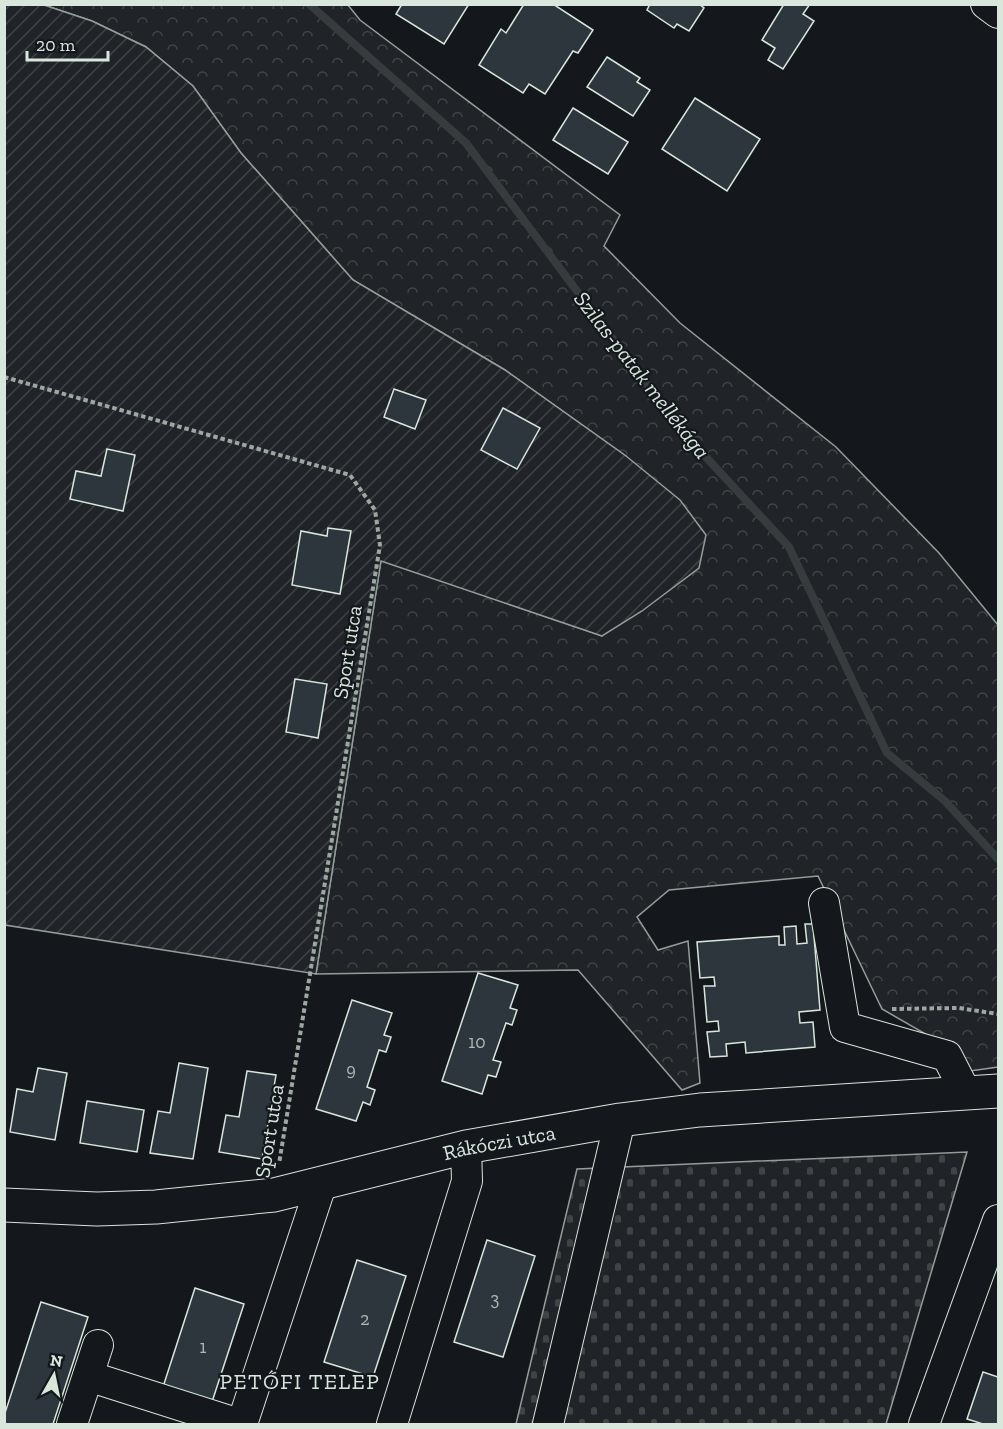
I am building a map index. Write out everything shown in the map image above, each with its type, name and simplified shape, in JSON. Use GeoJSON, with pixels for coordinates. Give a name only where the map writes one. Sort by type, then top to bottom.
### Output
{"type":"FeatureCollection","features":[{"type":"Feature","properties":{"kind":"main road","name":"Rákóczi utca"},"geometry":{"type":"LineString","coordinates":[[4,1205],[97,1209],[156,1207],[274,1195],[466,1147],[620,1120],[711,1109],[999,1090]]}},
{"type":"Feature","properties":{"kind":"street"},"geometry":{"type":"LineString","coordinates":[[986,4],[999,13]]}},
{"type":"Feature","properties":{"kind":"street"},"geometry":{"type":"LineString","coordinates":[[824,903],[845,1027],[947,1056],[966,1093]]}},
{"type":"Feature","properties":{"kind":"street"},"geometry":{"type":"LineString","coordinates":[[548,1425],[620,1120]]}},
{"type":"Feature","properties":{"kind":"street"},"geometry":{"type":"LineString","coordinates":[[392,1425],[467,1180],[466,1147]]}},
{"type":"Feature","properties":{"kind":"street"},"geometry":{"type":"LineString","coordinates":[[88,1376],[240,1425],[321,1185]]}},
{"type":"Feature","properties":{"kind":"street"},"geometry":{"type":"LineString","coordinates":[[924,1425],[999,1220]]}},
{"type":"Feature","properties":{"kind":"street"},"geometry":{"type":"LineString","coordinates":[[72,1425],[98,1345]]}},
{"type":"Feature","properties":{"kind":"path","name":"Sport utca"},"geometry":{"type":"LineString","coordinates":[[4,377],[350,476],[375,510],[380,545],[274,1195]]}},
{"type":"Feature","properties":{"kind":"path"},"geometry":{"type":"LineString","coordinates":[[882,1010],[959,1008],[999,1014]]}},
{"type":"Feature","properties":{"kind":"green space"},"geometry":{"type":"Polygon","coordinates":[[[4,5],[44,5],[92,21],[146,47],[193,86],[241,153],[353,280],[505,370],[626,456],[680,500],[706,535],[699,568],[642,611],[602,636],[381,561],[316,974],[5,925],[4,5]]]}},
{"type":"Feature","properties":{"kind":"green space"},"geometry":{"type":"Polygon","coordinates":[[[44,5],[348,5],[360,20],[620,215],[604,246],[680,323],[836,447],[939,553],[998,625],[998,1067],[970,1071],[957,1052],[882,1009],[818,876],[669,890],[637,917],[658,950],[688,941],[700,1083],[682,1090],[578,970],[316,974],[381,560],[602,636],[626,456],[505,370],[353,280],[241,153],[193,86],[146,47],[92,21],[44,5]]]}},
{"type":"Feature","properties":{"kind":"green space"},"geometry":{"type":"Polygon","coordinates":[[[967,1152],[886,1424],[516,1424],[577,1169],[967,1152]]]}},
{"type":"Feature","properties":{"kind":"building"},"geometry":{"type":"Polygon","coordinates":[[[402,4],[469,4],[444,44],[396,14],[402,4]]]}},
{"type":"Feature","properties":{"kind":"building"},"geometry":{"type":"Polygon","coordinates":[[[524,4],[553,4],[593,30],[578,53],[573,51],[545,94],[529,84],[523,93],[479,65],[501,29],[506,33],[524,4]]]}},
{"type":"Feature","properties":{"kind":"building"},"geometry":{"type":"Polygon","coordinates":[[[650,4],[699,4],[704,8],[689,31],[677,24],[674,28],[647,10],[650,4]]]}},
{"type":"Feature","properties":{"kind":"building"},"geometry":{"type":"Polygon","coordinates":[[[784,4],[810,4],[803,14],[814,21],[783,69],[768,60],[775,48],[762,40],[784,4]]]}},
{"type":"Feature","properties":{"kind":"building"},"geometry":{"type":"Polygon","coordinates":[[[607,57],[640,78],[637,82],[650,90],[633,116],[587,87],[607,57]]]}},
{"type":"Feature","properties":{"kind":"building"},"geometry":{"type":"Polygon","coordinates":[[[695,98],[760,139],[727,191],[662,149],[695,98]]]}},
{"type":"Feature","properties":{"kind":"building"},"geometry":{"type":"Polygon","coordinates":[[[573,108],[628,142],[608,174],[553,140],[573,108]]]}},
{"type":"Feature","properties":{"kind":"building"},"geometry":{"type":"Polygon","coordinates":[[[394,389],[426,400],[415,429],[384,417],[394,389]]]}},
{"type":"Feature","properties":{"kind":"building"},"geometry":{"type":"Polygon","coordinates":[[[503,408],[540,428],[517,469],[481,450],[503,408]]]}},
{"type":"Feature","properties":{"kind":"building"},"geometry":{"type":"Polygon","coordinates":[[[107,449],[135,455],[123,511],[70,499],[76,471],[101,476],[107,449]]]}},
{"type":"Feature","properties":{"kind":"building"},"geometry":{"type":"Polygon","coordinates":[[[328,528],[351,531],[340,594],[292,585],[301,531],[327,536],[328,528]]]}},
{"type":"Feature","properties":{"kind":"building"},"geometry":{"type":"Polygon","coordinates":[[[295,679],[327,684],[318,738],[286,732],[295,679]]]}},
{"type":"Feature","properties":{"kind":"building"},"geometry":{"type":"Polygon","coordinates":[[[805,924],[813,924],[820,1010],[799,1012],[800,1023],[813,1022],[815,1047],[746,1053],[745,1042],[726,1044],[727,1056],[710,1057],[707,1032],[719,1031],[718,1021],[707,1022],[704,986],[715,986],[714,977],[700,978],[697,942],[779,936],[779,945],[785,945],[784,927],[796,926],[797,944],[807,943],[805,924]]]}},
{"type":"Feature","properties":{"kind":"building"},"geometry":{"type":"Polygon","coordinates":[[[478,973],[518,985],[510,1008],[517,1010],[512,1025],[506,1023],[493,1060],[501,1062],[496,1077],[488,1075],[482,1094],[442,1081],[478,973]]]}},
{"type":"Feature","properties":{"kind":"building"},"geometry":{"type":"Polygon","coordinates":[[[352,1000],[392,1013],[384,1035],[391,1037],[386,1052],[379,1050],[367,1087],[375,1090],[370,1105],[363,1102],[356,1121],[316,1109],[352,1000]]]}},
{"type":"Feature","properties":{"kind":"building"},"geometry":{"type":"Polygon","coordinates":[[[179,1063],[208,1068],[193,1159],[150,1153],[158,1111],[170,1113],[179,1063]]]}},
{"type":"Feature","properties":{"kind":"building"},"geometry":{"type":"Polygon","coordinates":[[[38,1068],[67,1073],[55,1140],[10,1132],[17,1089],[33,1092],[38,1068]]]}},
{"type":"Feature","properties":{"kind":"building"},"geometry":{"type":"Polygon","coordinates":[[[247,1071],[276,1075],[262,1159],[219,1152],[226,1115],[239,1117],[247,1071]]]}},
{"type":"Feature","properties":{"kind":"building"},"geometry":{"type":"Polygon","coordinates":[[[87,1101],[144,1110],[137,1152],[80,1143],[87,1101]]]}},
{"type":"Feature","properties":{"kind":"building"},"geometry":{"type":"Polygon","coordinates":[[[487,1240],[535,1256],[503,1357],[454,1342],[487,1240]]]}},
{"type":"Feature","properties":{"kind":"building"},"geometry":{"type":"Polygon","coordinates":[[[357,1260],[406,1276],[373,1377],[324,1362],[357,1260]]]}},
{"type":"Feature","properties":{"kind":"building"},"geometry":{"type":"Polygon","coordinates":[[[195,1288],[244,1304],[211,1405],[162,1390],[195,1288]]]}},
{"type":"Feature","properties":{"kind":"building"},"geometry":{"type":"Polygon","coordinates":[[[41,1302],[88,1317],[53,1424],[4,1424],[4,1416],[41,1302]]]}},
{"type":"Feature","properties":{"kind":"building"},"geometry":{"type":"Polygon","coordinates":[[[983,1372],[998,1377],[998,1424],[983,1424],[967,1419],[983,1372]]]}},
{"type":"Feature","properties":{"kind":"waterway","name":"Szilas-patak mellékága"},"geometry":{"type":"LineString","coordinates":[[309,4],[466,143],[681,430],[789,547],[887,753],[945,801],[998,859]]}},
{"type":"Feature","properties":{"kind":"district","name":"PETŐFI TELEP"},"geometry":{"type":"Point","coordinates":[300,1381]}}]}
